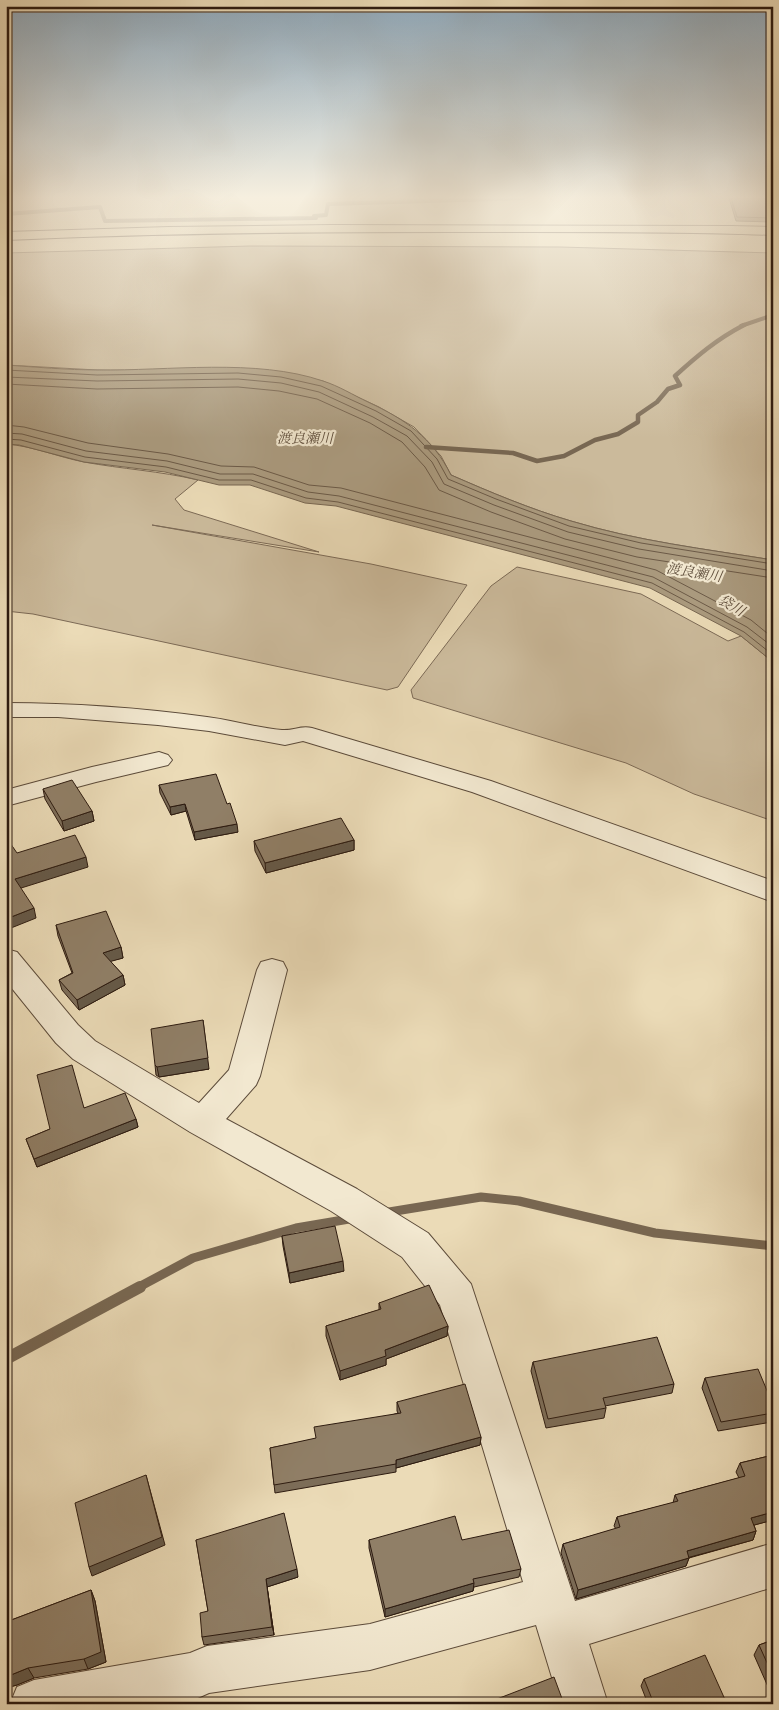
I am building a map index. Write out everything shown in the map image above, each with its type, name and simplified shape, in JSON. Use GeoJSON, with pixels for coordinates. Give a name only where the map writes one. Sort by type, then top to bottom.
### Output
{"type":"FeatureCollection","features":[{"type":"Feature","properties":{"kind":"street"},"geometry":{"type":"LineString","coordinates":[[6,710],[58,710],[158,718],[209,724],[285,738],[303,733],[490,790],[773,892]]}},
{"type":"Feature","properties":{"kind":"street"},"geometry":{"type":"LineString","coordinates":[[6,798],[92,775],[160,760]]}},
{"type":"Feature","properties":{"kind":"street"},"geometry":{"type":"LineString","coordinates":[[6,960],[67,1034],[84,1050],[202,1122],[344,1200],[415,1244],[457,1296],[584,1704]]}},
{"type":"Feature","properties":{"kind":"street"},"geometry":{"type":"LineString","coordinates":[[202,1122],[244,1076],[272,970]]}},
{"type":"Feature","properties":{"kind":"street"},"geometry":{"type":"LineString","coordinates":[[34,1704],[191,1677],[207,1670],[370,1647],[555,1614],[773,1565]]}},
{"type":"Feature","properties":{"kind":"shaded area"},"geometry":{"type":"Polygon","coordinates":[[[6,278],[773,278],[773,560],[621,534],[556,516],[510,500],[451,475],[441,456],[414,427],[379,407],[323,381],[282,372],[97,370],[6,365],[6,278]]]}},
{"type":"Feature","properties":{"kind":"shaded area"},"geometry":{"type":"Polygon","coordinates":[[[6,444],[26,447],[84,462],[170,474],[198,480],[175,499],[184,510],[319,552],[152,525],[371,564],[467,585],[398,687],[387,690],[33,614],[6,611],[6,444]]]}},
{"type":"Feature","properties":{"kind":"shaded area"},"geometry":{"type":"Polygon","coordinates":[[[517,567],[641,594],[728,641],[741,636],[773,662],[773,821],[694,794],[626,763],[413,698],[411,690],[491,586],[517,567]]]}},
{"type":"Feature","properties":{"kind":"water","name":"渡良瀬川"},"geometry":{"type":"Polygon","coordinates":[[[6,365],[97,370],[241,368],[297,374],[329,383],[382,409],[417,431],[435,450],[451,475],[510,500],[556,516],[621,534],[773,560],[773,662],[741,636],[650,588],[336,506],[305,503],[250,485],[219,485],[165,472],[84,462],[19,445],[6,444],[6,365]]]}},
{"type":"Feature","properties":{"kind":"building"},"geometry":{"type":"Polygon","coordinates":[[[216,774],[227,804],[230,803],[237,824],[194,832],[185,804],[170,807],[159,785],[216,774]]]}},
{"type":"Feature","properties":{"kind":"building"},"geometry":{"type":"Polygon","coordinates":[[[72,780],[92,811],[62,821],[43,789],[72,780]]]}},
{"type":"Feature","properties":{"kind":"building"},"geometry":{"type":"Polygon","coordinates":[[[341,818],[354,840],[265,863],[254,841],[341,818]]]}},
{"type":"Feature","properties":{"kind":"building"},"geometry":{"type":"Polygon","coordinates":[[[75,835],[86,857],[15,879],[34,908],[6,919],[6,837],[17,853],[75,835]]]}},
{"type":"Feature","properties":{"kind":"building"},"geometry":{"type":"Polygon","coordinates":[[[106,911],[121,947],[103,953],[123,975],[77,1000],[59,980],[73,973],[56,925],[106,911]]]}},
{"type":"Feature","properties":{"kind":"building"},"geometry":{"type":"Polygon","coordinates":[[[203,1020],[208,1058],[157,1067],[155,1065],[151,1029],[203,1020]]]}},
{"type":"Feature","properties":{"kind":"building"},"geometry":{"type":"Polygon","coordinates":[[[72,1065],[84,1108],[125,1093],[136,1119],[34,1159],[26,1139],[50,1129],[37,1075],[72,1065]]]}},
{"type":"Feature","properties":{"kind":"building"},"geometry":{"type":"Polygon","coordinates":[[[335,1226],[343,1261],[289,1273],[282,1236],[335,1226]]]}},
{"type":"Feature","properties":{"kind":"building"},"geometry":{"type":"Polygon","coordinates":[[[429,1285],[448,1326],[385,1350],[386,1356],[340,1371],[326,1326],[381,1309],[379,1303],[429,1285]]]}},
{"type":"Feature","properties":{"kind":"building"},"geometry":{"type":"Polygon","coordinates":[[[657,1337],[674,1384],[603,1398],[606,1408],[548,1419],[533,1362],[657,1337]]]}},
{"type":"Feature","properties":{"kind":"building"},"geometry":{"type":"Polygon","coordinates":[[[758,1369],[773,1405],[773,1413],[721,1422],[705,1378],[758,1369]]]}},
{"type":"Feature","properties":{"kind":"building"},"geometry":{"type":"Polygon","coordinates":[[[465,1384],[481,1437],[396,1460],[396,1464],[274,1485],[270,1448],[316,1438],[314,1427],[401,1413],[397,1402],[465,1384]]]}},
{"type":"Feature","properties":{"kind":"building"},"geometry":{"type":"Polygon","coordinates":[[[773,1455],[773,1512],[751,1518],[756,1531],[687,1551],[689,1558],[578,1590],[563,1544],[620,1527],[617,1517],[678,1501],[675,1495],[745,1476],[740,1463],[773,1455]]]}},
{"type":"Feature","properties":{"kind":"building"},"geometry":{"type":"Polygon","coordinates":[[[146,1475],[162,1537],[89,1567],[75,1503],[146,1475]]]}},
{"type":"Feature","properties":{"kind":"building"},"geometry":{"type":"Polygon","coordinates":[[[284,1513],[297,1569],[266,1579],[272,1627],[202,1637],[200,1613],[208,1611],[196,1540],[284,1513]]]}},
{"type":"Feature","properties":{"kind":"building"},"geometry":{"type":"Polygon","coordinates":[[[455,1516],[462,1540],[509,1530],[521,1569],[473,1579],[474,1583],[385,1609],[369,1540],[455,1516]]]}},
{"type":"Feature","properties":{"kind":"building"},"geometry":{"type":"Polygon","coordinates":[[[91,1590],[101,1652],[84,1659],[28,1668],[6,1677],[6,1622],[91,1590]]]}},
{"type":"Feature","properties":{"kind":"building"},"geometry":{"type":"Polygon","coordinates":[[[773,1640],[773,1676],[759,1645],[773,1640]]]}},
{"type":"Feature","properties":{"kind":"building"},"geometry":{"type":"Polygon","coordinates":[[[705,1655],[727,1704],[654,1704],[644,1679],[705,1655]]]}},
{"type":"Feature","properties":{"kind":"building"},"geometry":{"type":"Polygon","coordinates":[[[554,1677],[564,1704],[484,1704],[554,1677]]]}},
{"type":"Feature","properties":{"kind":"waterway"},"geometry":{"type":"LineString","coordinates":[[741,326],[773,315]]}},
{"type":"Feature","properties":{"kind":"waterway"},"geometry":{"type":"LineString","coordinates":[[426,447],[513,453],[537,461],[564,456],[595,440],[618,434],[638,422],[638,415],[657,402],[668,389],[680,385],[675,376],[708,348],[744,325]]}},
{"type":"Feature","properties":{"kind":"waterway"},"geometry":{"type":"LineString","coordinates":[[383,1213],[481,1197],[519,1201],[655,1233],[773,1246]]}},
{"type":"Feature","properties":{"kind":"waterway"},"geometry":{"type":"LineString","coordinates":[[137,1288],[193,1258],[296,1228],[355,1218]]}},
{"type":"Feature","properties":{"kind":"waterway"},"geometry":{"type":"LineString","coordinates":[[6,1359],[140,1287]]}},
{"type":"Feature","properties":{"kind":"water label","name":"袋川"},"geometry":{"type":"Point","coordinates":[731,606]}}]}
